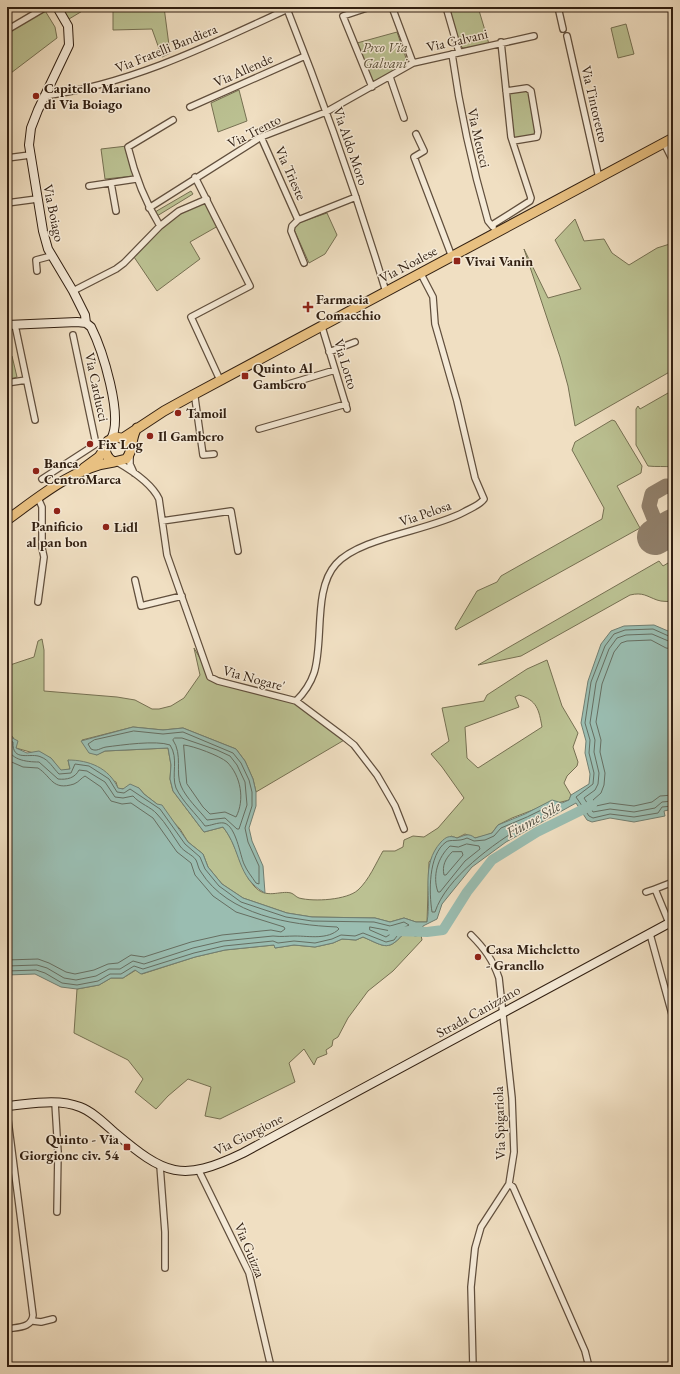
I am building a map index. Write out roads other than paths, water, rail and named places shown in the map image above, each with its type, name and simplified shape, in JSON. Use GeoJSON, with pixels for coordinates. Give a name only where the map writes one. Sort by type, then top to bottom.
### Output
{"type":"FeatureCollection","features":[{"type":"Feature","properties":{"kind":"main road","name":"Via Noalese"},"geometry":{"type":"LineString","coordinates":[[134,430],[220,380],[322,327],[673,138]]}},
{"type":"Feature","properties":{"kind":"main road"},"geometry":{"type":"LineString","coordinates":[[7,520],[76,474],[99,456],[111,439],[122,435],[125,432],[134,430]]}},
{"type":"Feature","properties":{"kind":"main road"},"geometry":{"type":"LineString","coordinates":[[76,474],[126,459],[130,450],[131,438],[134,430]]}},
{"type":"Feature","properties":{"kind":"main road"},"geometry":{"type":"LineString","coordinates":[[122,435],[130,450]]}},
{"type":"Feature","properties":{"kind":"main road"},"geometry":{"type":"LineString","coordinates":[[105,448],[107,456],[115,462]]}},
{"type":"Feature","properties":{"kind":"street"},"geometry":{"type":"LineString","coordinates":[[7,30],[46,7]]}},
{"type":"Feature","properties":{"kind":"street","name":"Via Boiago"},"geometry":{"type":"LineString","coordinates":[[57,7],[68,26],[69,46],[44,96],[31,128],[29,145],[30,154],[45,240],[50,256],[73,291],[85,316],[86,323],[93,332],[105,365],[116,420],[122,435]]}},
{"type":"Feature","properties":{"kind":"street"},"geometry":{"type":"LineString","coordinates":[[370,7],[343,16],[372,87]]}},
{"type":"Feature","properties":{"kind":"street"},"geometry":{"type":"LineString","coordinates":[[392,7],[413,63]]}},
{"type":"Feature","properties":{"kind":"street"},"geometry":{"type":"LineString","coordinates":[[446,7],[459,52]]}},
{"type":"Feature","properties":{"kind":"street"},"geometry":{"type":"LineString","coordinates":[[558,7],[563,29]]}},
{"type":"Feature","properties":{"kind":"street","name":"Via Fratelli Bandiera"},"geometry":{"type":"LineString","coordinates":[[44,96],[78,90],[137,74],[289,8]]}},
{"type":"Feature","properties":{"kind":"street","name":"Via Aldo Moro"},"geometry":{"type":"LineString","coordinates":[[289,8],[356,197],[386,292]]}},
{"type":"Feature","properties":{"kind":"street","name":"Via Galvani"},"geometry":{"type":"LineString","coordinates":[[326,112],[413,63],[501,42],[534,36]]}},
{"type":"Feature","properties":{"kind":"street","name":"Via Tintoretto"},"geometry":{"type":"LineString","coordinates":[[567,36],[599,178]]}},
{"type":"Feature","properties":{"kind":"street"},"geometry":{"type":"LineString","coordinates":[[492,225],[531,200],[513,141],[501,42]]}},
{"type":"Feature","properties":{"kind":"street","name":"Via Meucci"},"geometry":{"type":"LineString","coordinates":[[452,54],[459,106],[474,172],[488,221],[492,225],[495,234]]}},
{"type":"Feature","properties":{"kind":"street","name":"Via Allende"},"geometry":{"type":"LineString","coordinates":[[190,107],[305,56]]}},
{"type":"Feature","properties":{"kind":"street"},"geometry":{"type":"LineString","coordinates":[[390,77],[404,118]]}},
{"type":"Feature","properties":{"kind":"street"},"geometry":{"type":"LineString","coordinates":[[506,91],[527,88],[531,91],[538,132],[537,137],[513,141]]}},
{"type":"Feature","properties":{"kind":"street","name":"Via Trento"},"geometry":{"type":"LineString","coordinates":[[149,208],[195,177],[261,137],[326,112]]}},
{"type":"Feature","properties":{"kind":"street"},"geometry":{"type":"LineString","coordinates":[[160,226],[149,208],[136,179],[128,147],[173,120]]}},
{"type":"Feature","properties":{"kind":"street"},"geometry":{"type":"LineString","coordinates":[[416,134],[424,151],[414,157],[452,257]]}},
{"type":"Feature","properties":{"kind":"street","name":"Via Trieste"},"geometry":{"type":"LineString","coordinates":[[261,137],[298,220]]}},
{"type":"Feature","properties":{"kind":"street"},"geometry":{"type":"LineString","coordinates":[[664,143],[673,161]]}},
{"type":"Feature","properties":{"kind":"street"},"geometry":{"type":"LineString","coordinates":[[7,158],[30,154]]}},
{"type":"Feature","properties":{"kind":"street"},"geometry":{"type":"LineString","coordinates":[[195,177],[250,286],[191,317],[220,380]]}},
{"type":"Feature","properties":{"kind":"street"},"geometry":{"type":"LineString","coordinates":[[89,186],[136,179]]}},
{"type":"Feature","properties":{"kind":"street"},"geometry":{"type":"LineString","coordinates":[[111,183],[116,211]]}},
{"type":"Feature","properties":{"kind":"street","name":"Via Trieste"},"geometry":{"type":"LineString","coordinates":[[304,263],[291,231],[292,226],[298,220],[356,197]]}},
{"type":"Feature","properties":{"kind":"street"},"geometry":{"type":"LineString","coordinates":[[7,203],[38,199]]}},
{"type":"Feature","properties":{"kind":"street"},"geometry":{"type":"LineString","coordinates":[[73,291],[116,269],[124,263],[160,226],[179,211],[207,199]]}},
{"type":"Feature","properties":{"kind":"street"},"geometry":{"type":"LineString","coordinates":[[37,271],[36,260],[50,256]]}},
{"type":"Feature","properties":{"kind":"street","name":"Via Pelosa"},"geometry":{"type":"LineString","coordinates":[[296,701],[304,695],[314,674],[325,588],[334,565],[353,550],[386,538],[449,520],[484,499],[475,478],[457,401],[435,324],[433,298],[421,274]]}},
{"type":"Feature","properties":{"kind":"street"},"geometry":{"type":"LineString","coordinates":[[35,420],[11,325],[72,322],[86,323]]}},
{"type":"Feature","properties":{"kind":"street","name":"Via Lotto"},"geometry":{"type":"LineString","coordinates":[[259,429],[346,406],[322,327]]}},
{"type":"Feature","properties":{"kind":"street","name":"Via Carducci"},"geometry":{"type":"LineString","coordinates":[[42,479],[96,444],[73,335]]}},
{"type":"Feature","properties":{"kind":"street"},"geometry":{"type":"LineString","coordinates":[[329,352],[355,342]]}},
{"type":"Feature","properties":{"kind":"street"},"geometry":{"type":"LineString","coordinates":[[282,386],[335,370]]}},
{"type":"Feature","properties":{"kind":"street"},"geometry":{"type":"LineString","coordinates":[[7,383],[26,380]]}},
{"type":"Feature","properties":{"kind":"street"},"geometry":{"type":"LineString","coordinates":[[193,395],[203,455],[214,454]]}},
{"type":"Feature","properties":{"kind":"street","name":"Via Boiago"},"geometry":{"type":"LineString","coordinates":[[111,439],[116,420]]}},
{"type":"Feature","properties":{"kind":"street"},"geometry":{"type":"LineString","coordinates":[[130,450],[130,464],[134,473]]}},
{"type":"Feature","properties":{"kind":"street","name":"Via Nogare'"},"geometry":{"type":"LineString","coordinates":[[115,462],[134,473],[158,495],[167,555],[210,677],[218,681],[296,701],[354,745],[377,775],[395,806],[404,829]]}},
{"type":"Feature","properties":{"kind":"street"},"geometry":{"type":"LineString","coordinates":[[38,498],[42,507],[42,548],[44,556],[38,602]]}},
{"type":"Feature","properties":{"kind":"street"},"geometry":{"type":"LineString","coordinates":[[162,521],[231,511],[238,551]]}},
{"type":"Feature","properties":{"kind":"street"},"geometry":{"type":"LineString","coordinates":[[135,580],[141,606],[182,596]]}},
{"type":"Feature","properties":{"kind":"street"},"geometry":{"type":"LineString","coordinates":[[646,892],[673,882]]}},
{"type":"Feature","properties":{"kind":"street","name":"Strada Canizzano"},"geometry":{"type":"LineString","coordinates":[[343,1099],[671,922],[655,889]]}},
{"type":"Feature","properties":{"kind":"street"},"geometry":{"type":"LineString","coordinates":[[650,934],[673,1018]]}},
{"type":"Feature","properties":{"kind":"street","name":"Via Spigariola"},"geometry":{"type":"LineString","coordinates":[[471,935],[482,946],[493,961],[499,978],[512,1098],[514,1144],[509,1184],[481,1227],[475,1248],[471,1288],[473,1367]]}},
{"type":"Feature","properties":{"kind":"street","name":"Via Giorgione"},"geometry":{"type":"LineString","coordinates":[[7,1106],[55,1102],[79,1106],[91,1112],[140,1154],[160,1166],[173,1170],[199,1171],[213,1167],[238,1156],[343,1099]]}},
{"type":"Feature","properties":{"kind":"street"},"geometry":{"type":"LineString","coordinates":[[55,1102],[58,1152],[58,1212]]}},
{"type":"Feature","properties":{"kind":"street"},"geometry":{"type":"LineString","coordinates":[[7,1112],[33,1321]]}},
{"type":"Feature","properties":{"kind":"street"},"geometry":{"type":"LineString","coordinates":[[160,1166],[165,1232],[165,1268]]}},
{"type":"Feature","properties":{"kind":"street","name":"Via Guizza"},"geometry":{"type":"LineString","coordinates":[[199,1171],[249,1273],[271,1367]]}},
{"type":"Feature","properties":{"kind":"street"},"geometry":{"type":"LineString","coordinates":[[509,1184],[513,1187],[550,1270],[585,1351],[589,1367]]}},
{"type":"Feature","properties":{"kind":"street"},"geometry":{"type":"LineString","coordinates":[[7,1329],[30,1324],[33,1321],[41,1322],[54,1319]]}},
{"type":"Feature","properties":{"kind":"water"},"geometry":{"type":"Polygon","coordinates":[[[654,625],[668,631],[673,636],[673,809],[664,811],[665,816],[634,822],[610,818],[592,822],[587,820],[576,803],[506,842],[472,867],[442,904],[437,919],[423,926],[421,935],[414,936],[412,932],[406,931],[391,945],[382,945],[363,937],[356,940],[342,939],[333,943],[315,947],[294,945],[275,948],[274,945],[225,950],[195,957],[141,974],[135,970],[123,978],[111,978],[99,985],[77,989],[61,987],[35,974],[7,975],[7,735],[18,741],[16,748],[27,753],[39,751],[51,758],[61,770],[70,769],[68,760],[76,760],[98,766],[104,770],[118,788],[123,789],[130,784],[139,788],[157,804],[162,805],[188,842],[203,854],[208,867],[222,884],[243,898],[287,913],[312,917],[375,918],[390,922],[404,918],[416,922],[427,922],[429,870],[435,851],[443,840],[450,837],[457,838],[468,835],[475,838],[492,833],[498,825],[525,814],[552,800],[562,803],[569,800],[571,795],[589,784],[590,774],[585,753],[586,741],[581,723],[588,681],[601,644],[611,631],[624,626],[654,625]]]}},
{"type":"Feature","properties":{"kind":"water"},"geometry":{"type":"Polygon","coordinates":[[[133,727],[163,730],[183,728],[236,749],[245,761],[253,779],[256,792],[256,806],[249,828],[252,841],[263,866],[265,893],[256,887],[249,879],[240,863],[234,845],[223,827],[204,832],[173,791],[170,779],[171,765],[168,748],[105,751],[97,755],[89,753],[81,741],[133,727]]]}},
{"type":"Feature","properties":{"kind":"waterway","name":"Fiume Sile"},"geometry":{"type":"LineString","coordinates":[[393,931],[427,932],[443,930],[467,892],[492,860],[537,832],[592,805]]}},
{"type":"Feature","properties":{"kind":"place","name":"Capitello Mariano di Via Boiago"},"geometry":{"type":"Point","coordinates":[36,96]}},
{"type":"Feature","properties":{"kind":"place","name":"Vivai Vanin"},"geometry":{"type":"Point","coordinates":[457,261]}},
{"type":"Feature","properties":{"kind":"place","name":"Farmacia Comacchio"},"geometry":{"type":"Point","coordinates":[308,307]}},
{"type":"Feature","properties":{"kind":"place","name":"Quinto Al Gambero"},"geometry":{"type":"Point","coordinates":[245,376]}},
{"type":"Feature","properties":{"kind":"place","name":"Tamoil"},"geometry":{"type":"Point","coordinates":[178,413]}},
{"type":"Feature","properties":{"kind":"place","name":"Il Gambero"},"geometry":{"type":"Point","coordinates":[150,436]}},
{"type":"Feature","properties":{"kind":"place","name":"Fix Log"},"geometry":{"type":"Point","coordinates":[90,444]}},
{"type":"Feature","properties":{"kind":"place","name":"Banca CentroMarca"},"geometry":{"type":"Point","coordinates":[36,471]}},
{"type":"Feature","properties":{"kind":"place","name":"Panificio al pan bon"},"geometry":{"type":"Point","coordinates":[57,511]}},
{"type":"Feature","properties":{"kind":"place","name":"Lidl"},"geometry":{"type":"Point","coordinates":[106,527]}},
{"type":"Feature","properties":{"kind":"place","name":"Casa Micheletto - Granello"},"geometry":{"type":"Point","coordinates":[478,957]}},
{"type":"Feature","properties":{"kind":"place","name":"Quinto - Via Giorgione civ. 54"},"geometry":{"type":"Point","coordinates":[127,1147]}},
{"type":"Feature","properties":{"kind":"park label","name":"Prco Via Galvani"},"geometry":{"type":"Point","coordinates":[385,56]}}]}
